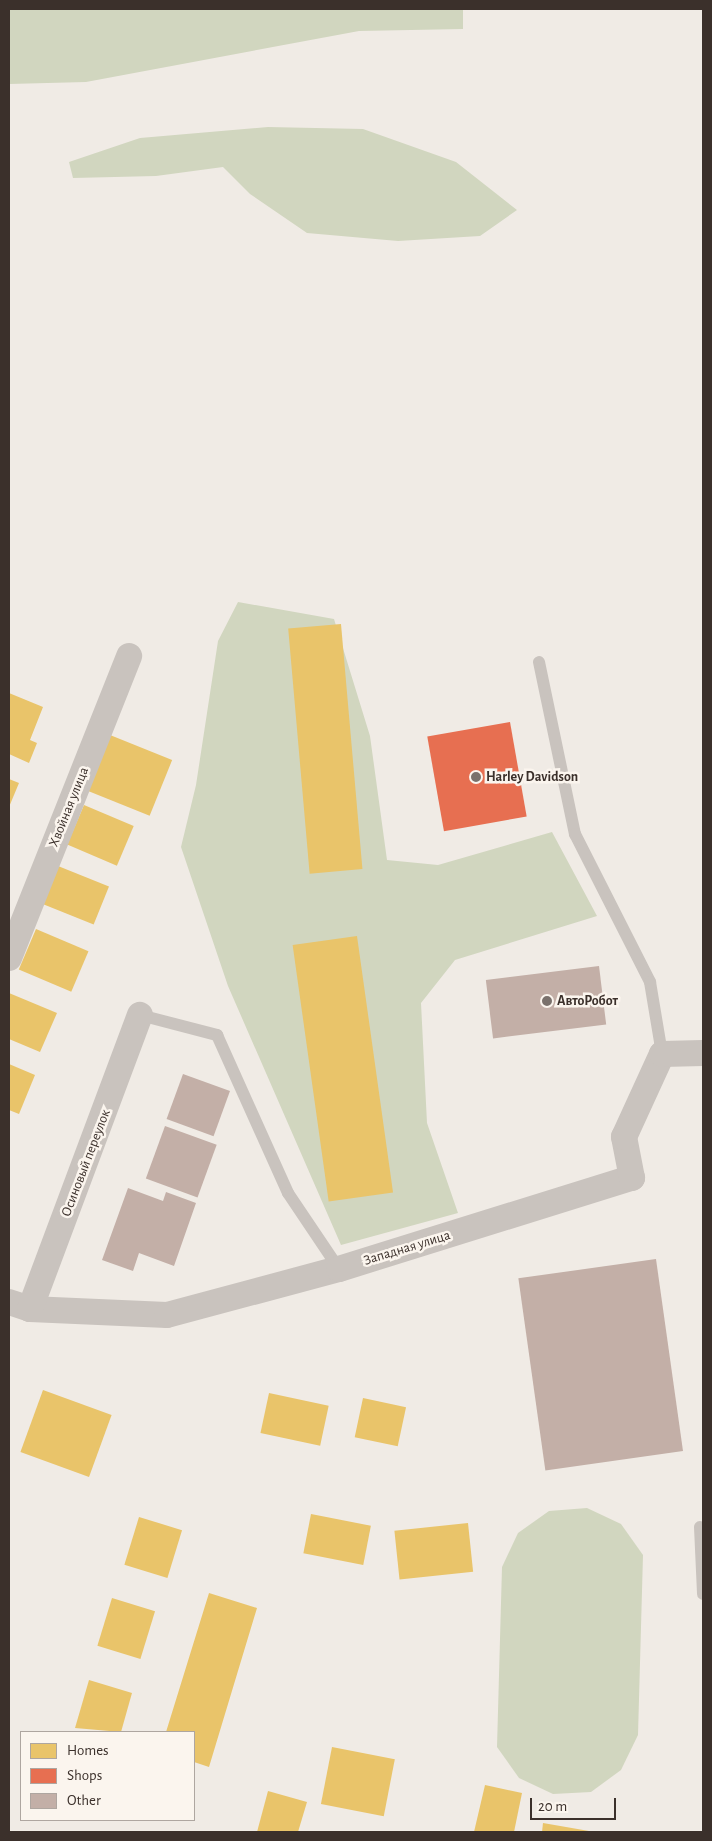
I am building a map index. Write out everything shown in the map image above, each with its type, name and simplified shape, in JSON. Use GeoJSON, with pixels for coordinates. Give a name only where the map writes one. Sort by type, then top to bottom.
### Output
{"type":"FeatureCollection","features":[{"type":"Feature","properties":{"kind":"street","name":"Хвойная улица"},"geometry":{"type":"LineString","coordinates":[[9,958],[129,656]]}},
{"type":"Feature","properties":{"kind":"street","name":"Осиновый переулок"},"geometry":{"type":"LineString","coordinates":[[19,1306],[140,1015]]}},
{"type":"Feature","properties":{"kind":"street"},"geometry":{"type":"LineString","coordinates":[[662,1054],[703,1053]]}},
{"type":"Feature","properties":{"kind":"street","name":"Западная улица"},"geometry":{"type":"LineString","coordinates":[[19,1306],[167,1315],[339,1269],[632,1178],[624,1137],[662,1054]]}},
{"type":"Feature","properties":{"kind":"lane"},"geometry":{"type":"LineString","coordinates":[[539,662],[575,834],[650,982],[662,1054]]}},
{"type":"Feature","properties":{"kind":"lane"},"geometry":{"type":"LineString","coordinates":[[140,1015],[217,1035],[288,1193],[339,1269]]}},
{"type":"Feature","properties":{"kind":"lane"},"geometry":{"type":"LineString","coordinates":[[700,1527],[703,1594]]}},
{"type":"Feature","properties":{"kind":"green space"},"geometry":{"type":"Polygon","coordinates":[[[9,9],[463,9],[463,29],[359,31],[86,82],[9,84],[9,9]]]}},
{"type":"Feature","properties":{"kind":"green space"},"geometry":{"type":"Polygon","coordinates":[[[268,127],[363,129],[456,162],[517,210],[480,236],[398,241],[307,233],[250,194],[223,167],[156,176],[73,178],[69,162],[140,138],[268,127]]]}},
{"type":"Feature","properties":{"kind":"green space"},"geometry":{"type":"Polygon","coordinates":[[[238,602],[334,619],[370,736],[387,860],[438,865],[552,832],[597,916],[455,960],[421,1003],[427,1123],[458,1213],[341,1245],[228,986],[181,847],[196,785],[218,641],[238,602]]]}},
{"type":"Feature","properties":{"kind":"green space"},"geometry":{"type":"Polygon","coordinates":[[[587,1508],[621,1524],[643,1555],[638,1735],[621,1770],[591,1792],[553,1794],[519,1778],[497,1747],[502,1567],[518,1533],[549,1511],[587,1508]]]}},
{"type":"Feature","properties":{"kind":"building: Homes"},"geometry":{"type":"Polygon","coordinates":[[[341,624],[362,869],[310,874],[288,629],[341,624]]]}},
{"type":"Feature","properties":{"kind":"building: Homes"},"geometry":{"type":"Polygon","coordinates":[[[9,693],[43,707],[30,740],[37,743],[29,763],[9,754],[9,693]]]}},
{"type":"Feature","properties":{"kind":"building: Homes"},"geometry":{"type":"Polygon","coordinates":[[[110,735],[172,760],[150,816],[88,791],[110,735]]]}},
{"type":"Feature","properties":{"kind":"building: Homes"},"geometry":{"type":"Polygon","coordinates":[[[9,779],[19,783],[9,807],[9,779]]]}},
{"type":"Feature","properties":{"kind":"building: Homes"},"geometry":{"type":"Polygon","coordinates":[[[84,805],[134,826],[117,866],[67,845],[84,805]]]}},
{"type":"Feature","properties":{"kind":"building: Homes"},"geometry":{"type":"Polygon","coordinates":[[[58,866],[109,887],[94,925],[43,904],[58,866]]]}},
{"type":"Feature","properties":{"kind":"building: Homes"},"geometry":{"type":"Polygon","coordinates":[[[36,929],[88,951],[71,992],[19,970],[36,929]]]}},
{"type":"Feature","properties":{"kind":"building: Homes"},"geometry":{"type":"Polygon","coordinates":[[[357,936],[393,1192],[329,1202],[293,945],[357,936]]]}},
{"type":"Feature","properties":{"kind":"building: Homes"},"geometry":{"type":"Polygon","coordinates":[[[9,993],[57,1013],[40,1052],[9,1039],[9,993]]]}},
{"type":"Feature","properties":{"kind":"building: Homes"},"geometry":{"type":"Polygon","coordinates":[[[9,1064],[35,1075],[19,1114],[9,1110],[9,1064]]]}},
{"type":"Feature","properties":{"kind":"building: Homes"},"geometry":{"type":"Polygon","coordinates":[[[43,1390],[112,1415],[89,1477],[20,1452],[43,1390]]]}},
{"type":"Feature","properties":{"kind":"building: Homes"},"geometry":{"type":"Polygon","coordinates":[[[269,1393],[329,1406],[320,1446],[260,1433],[269,1393]]]}},
{"type":"Feature","properties":{"kind":"building: Homes"},"geometry":{"type":"Polygon","coordinates":[[[363,1398],[406,1407],[398,1446],[355,1437],[363,1398]]]}},
{"type":"Feature","properties":{"kind":"building: Homes"},"geometry":{"type":"Polygon","coordinates":[[[311,1514],[371,1526],[363,1565],[303,1553],[311,1514]]]}},
{"type":"Feature","properties":{"kind":"building: Homes"},"geometry":{"type":"Polygon","coordinates":[[[139,1517],[182,1530],[167,1578],[124,1565],[139,1517]]]}},
{"type":"Feature","properties":{"kind":"building: Homes"},"geometry":{"type":"Polygon","coordinates":[[[468,1523],[473,1572],[400,1579],[394,1531],[468,1523]]]}},
{"type":"Feature","properties":{"kind":"building: Homes"},"geometry":{"type":"Polygon","coordinates":[[[209,1593],[257,1608],[209,1767],[195,1762],[195,1731],[166,1731],[209,1593]]]}},
{"type":"Feature","properties":{"kind":"building: Homes"},"geometry":{"type":"Polygon","coordinates":[[[112,1598],[155,1611],[140,1659],[97,1646],[112,1598]]]}},
{"type":"Feature","properties":{"kind":"building: Homes"},"geometry":{"type":"Polygon","coordinates":[[[89,1680],[132,1693],[121,1731],[75,1728],[89,1680]]]}},
{"type":"Feature","properties":{"kind":"building: Homes"},"geometry":{"type":"Polygon","coordinates":[[[332,1747],[395,1759],[384,1816],[321,1804],[332,1747]]]}},
{"type":"Feature","properties":{"kind":"building: Homes"},"geometry":{"type":"Polygon","coordinates":[[[485,1785],[522,1793],[514,1832],[474,1832],[485,1785]]]}},
{"type":"Feature","properties":{"kind":"building: Homes"},"geometry":{"type":"Polygon","coordinates":[[[268,1791],[307,1802],[298,1832],[257,1832],[268,1791]]]}},
{"type":"Feature","properties":{"kind":"building: Homes"},"geometry":{"type":"Polygon","coordinates":[[[543,1823],[589,1831],[589,1832],[542,1832],[543,1823]]]}},
{"type":"Feature","properties":{"kind":"building: Shops","name":"Harley Davidson"},"geometry":{"type":"Polygon","coordinates":[[[510,722],[527,817],[444,831],[427,737],[510,722]]]}},
{"type":"Feature","properties":{"kind":"building: Other","name":"АвтоРобот"},"geometry":{"type":"Polygon","coordinates":[[[599,966],[606,1025],[493,1038],[486,980],[599,966]]]}},
{"type":"Feature","properties":{"kind":"building: Other"},"geometry":{"type":"Polygon","coordinates":[[[183,1074],[230,1091],[214,1136],[167,1119],[183,1074]]]}},
{"type":"Feature","properties":{"kind":"building: Other"},"geometry":{"type":"Polygon","coordinates":[[[165,1126],[217,1145],[198,1197],[146,1179],[165,1126]]]}},
{"type":"Feature","properties":{"kind":"building: Other"},"geometry":{"type":"Polygon","coordinates":[[[128,1188],[163,1201],[166,1192],[196,1203],[174,1266],[139,1253],[133,1271],[102,1260],[128,1188]]]}},
{"type":"Feature","properties":{"kind":"building: Other"},"geometry":{"type":"Polygon","coordinates":[[[656,1259],[683,1451],[545,1470],[518,1278],[656,1259]]]}},
{"type":"Feature","properties":{"kind":"place","name":"Harley Davidson"},"geometry":{"type":"Point","coordinates":[476,777]}},
{"type":"Feature","properties":{"kind":"place","name":"АвтоРобот"},"geometry":{"type":"Point","coordinates":[547,1001]}}]}
